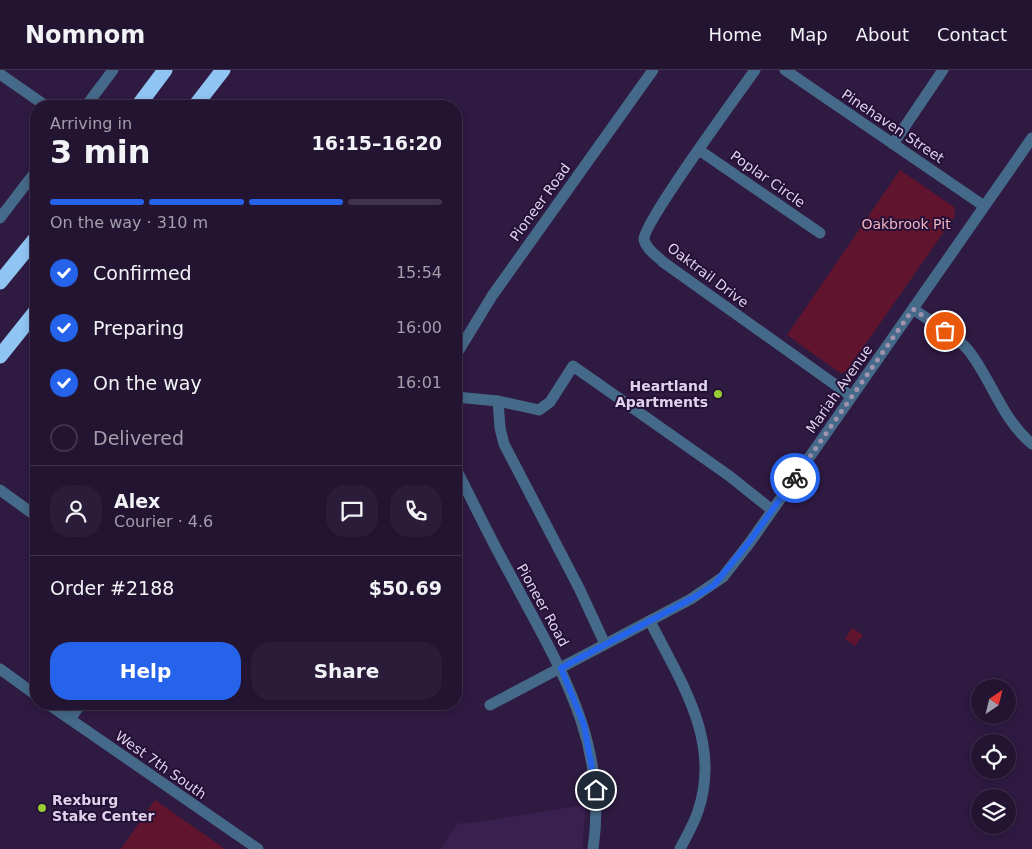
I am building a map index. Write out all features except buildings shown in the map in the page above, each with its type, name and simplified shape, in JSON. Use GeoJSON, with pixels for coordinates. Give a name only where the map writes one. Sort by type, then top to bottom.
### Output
{"type":"FeatureCollection","features":[{"type":"Feature","properties":{"kind":"highway"},"geometry":{"type":"LineString","coordinates":[[142,100],[164,70]]}},
{"type":"Feature","properties":{"kind":"highway"},"geometry":{"type":"LineString","coordinates":[[200,100],[223,70]]}},
{"type":"Feature","properties":{"kind":"highway"},"geometry":{"type":"LineString","coordinates":[[0,282],[30,245]]}},
{"type":"Feature","properties":{"kind":"highway"},"geometry":{"type":"LineString","coordinates":[[0,356],[30,318]]}},
{"type":"Feature","properties":{"kind":"street"},"geometry":{"type":"LineString","coordinates":[[90,100],[113,70]]}},
{"type":"Feature","properties":{"kind":"street","name":"Pioneer Road"},"geometry":{"type":"LineString","coordinates":[[462,345],[492,296],[653,70]]}},
{"type":"Feature","properties":{"kind":"street","name":"Oaktrail Drive"},"geometry":{"type":"LineString","coordinates":[[754,70],[652,220],[645,234],[646,244],[663,262],[851,396]]}},
{"type":"Feature","properties":{"kind":"street","name":"Pinehaven Street"},"geometry":{"type":"LineString","coordinates":[[785,70],[984,206]]}},
{"type":"Feature","properties":{"kind":"street"},"geometry":{"type":"LineString","coordinates":[[893,144],[943,70]]}},
{"type":"Feature","properties":{"kind":"street"},"geometry":{"type":"LineString","coordinates":[[0,74],[37,100]]}},
{"type":"Feature","properties":{"kind":"street","name":"Mariah Avenue"},"geometry":{"type":"LineString","coordinates":[[490,705],[691,599],[723,577],[772,510],[1032,138]]}},
{"type":"Feature","properties":{"kind":"street","name":"Poplar Circle"},"geometry":{"type":"LineString","coordinates":[[699,150],[820,233]]}},
{"type":"Feature","properties":{"kind":"street"},"geometry":{"type":"LineString","coordinates":[[0,218],[30,179]]}},
{"type":"Feature","properties":{"kind":"street"},"geometry":{"type":"LineString","coordinates":[[913,309],[957,338],[969,351],[992,386],[1008,418],[1032,444]]}},
{"type":"Feature","properties":{"kind":"street"},"geometry":{"type":"LineString","coordinates":[[462,398],[539,410],[550,402],[573,366],[728,475],[772,510]]}},
{"type":"Feature","properties":{"kind":"street"},"geometry":{"type":"LineString","coordinates":[[498,402],[500,428],[504,444],[579,588],[605,644]]}},
{"type":"Feature","properties":{"kind":"street","name":"Pioneer Road"},"geometry":{"type":"LineString","coordinates":[[462,481],[509,573],[561,668],[584,725],[596,790],[593,849]]}},
{"type":"Feature","properties":{"kind":"street"},"geometry":{"type":"LineString","coordinates":[[0,490],[30,512]]}},
{"type":"Feature","properties":{"kind":"street"},"geometry":{"type":"LineString","coordinates":[[650,621],[698,719],[706,763],[698,811],[680,849]]}},
{"type":"Feature","properties":{"kind":"street"},"geometry":{"type":"LineString","coordinates":[[0,670],[30,691]]}},
{"type":"Feature","properties":{"kind":"street","name":"West 7th South"},"geometry":{"type":"LineString","coordinates":[[57,710],[258,849]]}},
{"type":"Feature","properties":{"kind":"street"},"geometry":{"type":"LineString","coordinates":[[70,719],[77,710]]}},
{"type":"Feature","properties":{"kind":"shaded area"},"geometry":{"type":"Polygon","coordinates":[[[586,805],[582,849],[440,849],[459,822],[463,824],[586,805]]]}},
{"type":"Feature","properties":{"kind":"green space","name":"Oakbrook Pit"},"geometry":{"type":"Polygon","coordinates":[[[900,170],[954,207],[955,216],[846,372],[840,373],[787,335],[900,170]]]}},
{"type":"Feature","properties":{"kind":"green space"},"geometry":{"type":"Polygon","coordinates":[[[852,628],[863,635],[855,646],[845,639],[852,628]]]}},
{"type":"Feature","properties":{"kind":"green space"},"geometry":{"type":"Polygon","coordinates":[[[155,800],[225,849],[121,849],[155,800]]]}},
{"type":"Feature","properties":{"kind":"way so far"},"geometry":{"type":"LineString","coordinates":[[795,478],[913,309],[945,331]]}},
{"type":"Feature","properties":{"kind":"place","name":"Heartland Apartments"},"geometry":{"type":"Point","coordinates":[718,394]}},
{"type":"Feature","properties":{"kind":"place","name":"Rexburg Stake Center"},"geometry":{"type":"Point","coordinates":[42,808]}},
{"type":"Feature","properties":{"kind":"route"},"geometry":{"type":"LineString","coordinates":[[596,790],[584,725],[561,668],[714,585],[723,577],[795,478]]}}]}
